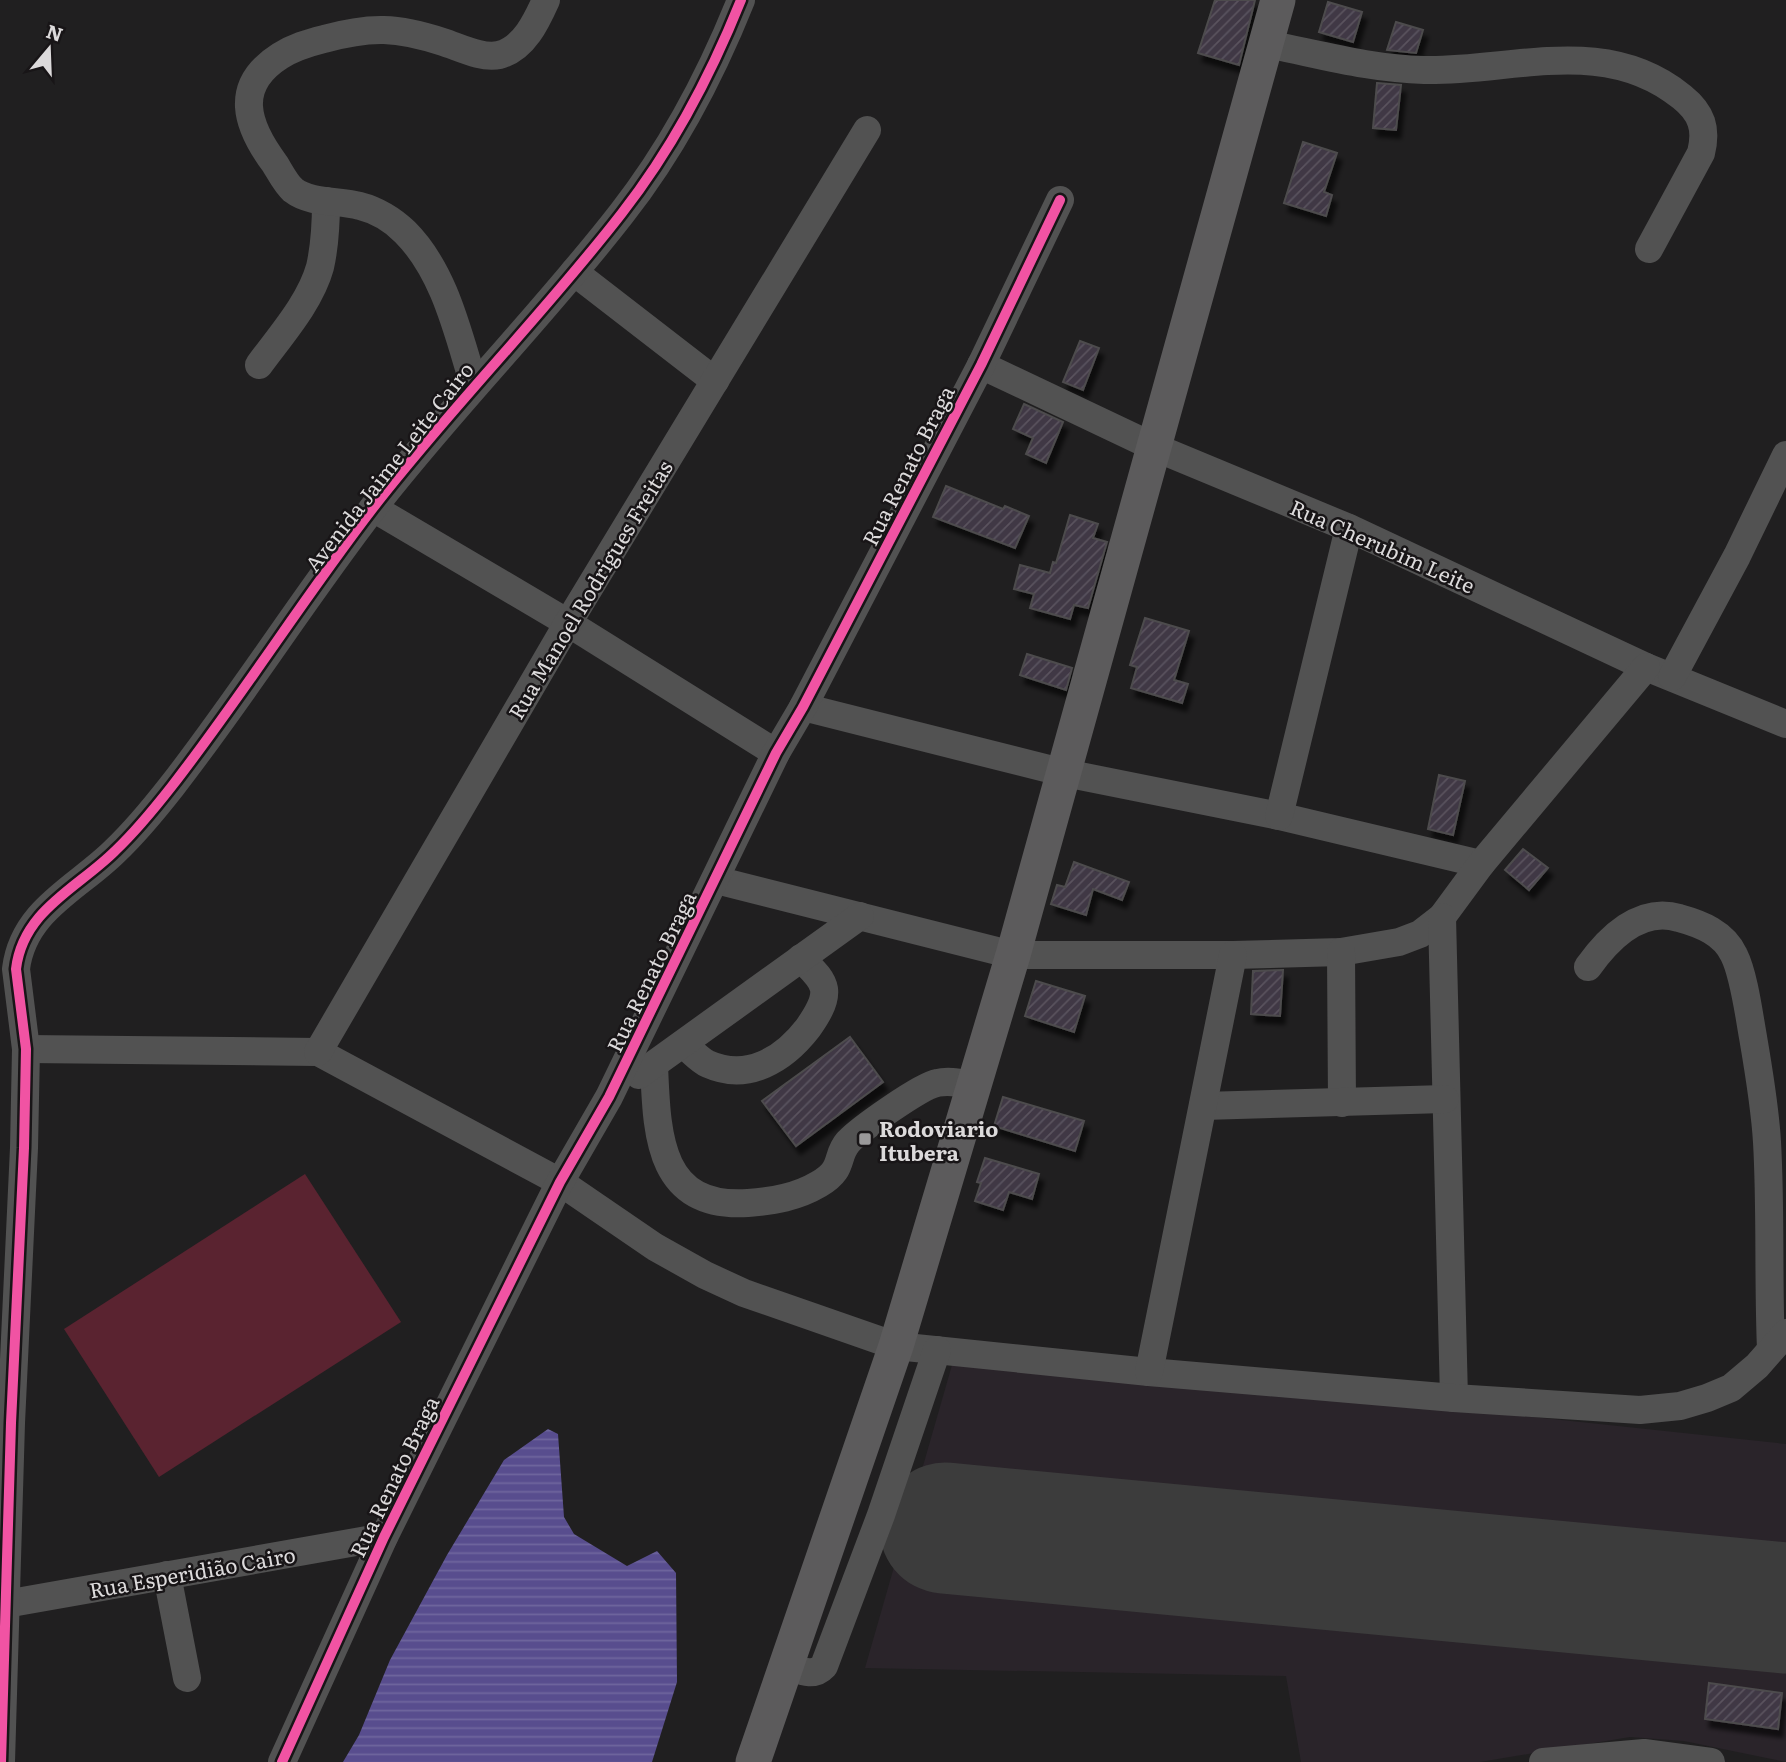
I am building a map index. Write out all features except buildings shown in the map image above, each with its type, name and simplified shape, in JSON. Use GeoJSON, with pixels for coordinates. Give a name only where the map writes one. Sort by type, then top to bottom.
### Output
{"type":"FeatureCollection","features":[{"type":"Feature","properties":{"kind":"main road"},"geometry":{"type":"LineString","coordinates":[[753,1762],[896,1346],[974,1086],[1065,773],[1278,0]]}},
{"type":"Feature","properties":{"kind":"street"},"geometry":{"type":"LineString","coordinates":[[474,385],[435,274],[420,248],[403,230],[384,216],[360,206],[326,201],[293,190],[266,152],[249,113],[248,93],[257,75],[279,57],[300,45],[348,32],[378,28],[400,30],[481,54],[499,55],[513,48],[526,36],[546,0]]}},
{"type":"Feature","properties":{"kind":"street","name":"Avenida Jaime Leite Cairo"},"geometry":{"type":"LineString","coordinates":[[8,971],[27,932],[45,909],[114,852],[145,819],[202,745],[373,508],[474,385],[624,211],[699,94],[741,0]]}},
{"type":"Feature","properties":{"kind":"street"},"geometry":{"type":"LineString","coordinates":[[1266,44],[1372,64],[1422,70],[1461,69],[1525,61],[1595,61],[1626,68],[1666,83],[1692,105],[1702,121],[1705,137],[1701,153],[1649,249]]}},
{"type":"Feature","properties":{"kind":"street","name":"Rua Manoel Rodrigues Freitas"},"geometry":{"type":"LineString","coordinates":[[318,1052],[568,623],[867,130]]}},
{"type":"Feature","properties":{"kind":"street","name":"Rua Renato Braga"},"geometry":{"type":"LineString","coordinates":[[282,1762],[384,1537],[560,1182],[608,1097],[776,753],[803,707],[981,365],[1060,200]]}},
{"type":"Feature","properties":{"kind":"street"},"geometry":{"type":"LineString","coordinates":[[258,365],[306,297],[319,270],[325,240],[326,201]]}},
{"type":"Feature","properties":{"kind":"street"},"geometry":{"type":"LineString","coordinates":[[574,272],[715,380]]}},
{"type":"Feature","properties":{"kind":"street","name":"Rua Cherubim Leite"},"geometry":{"type":"LineString","coordinates":[[981,365],[1154,447],[1349,528],[1646,667],[1786,724]]}},
{"type":"Feature","properties":{"kind":"street"},"geometry":{"type":"LineString","coordinates":[[1672,677],[1737,556],[1786,455]]}},
{"type":"Feature","properties":{"kind":"street"},"geometry":{"type":"LineString","coordinates":[[373,508],[568,623],[776,753]]}},
{"type":"Feature","properties":{"kind":"street"},"geometry":{"type":"LineString","coordinates":[[1279,816],[1349,528]]}},
{"type":"Feature","properties":{"kind":"street"},"geometry":{"type":"LineString","coordinates":[[716,880],[1013,955],[1340,952],[1399,942],[1420,934],[1442,917],[1482,864],[1646,667]]}},
{"type":"Feature","properties":{"kind":"street"},"geometry":{"type":"LineString","coordinates":[[803,707],[1065,773],[1279,816],[1482,864]]}},
{"type":"Feature","properties":{"kind":"street"},"geometry":{"type":"LineString","coordinates":[[608,1097],[860,916]]}},
{"type":"Feature","properties":{"kind":"street"},"geometry":{"type":"LineString","coordinates":[[26,1049],[318,1052],[560,1182],[655,1247],[705,1275],[744,1293],[896,1346],[1149,1372],[1454,1398],[1640,1410],[1681,1406],[1731,1388],[1775,1351],[1767,1140],[1762,1087],[1750,1017],[1735,956],[1723,938],[1700,924],[1675,916],[1657,916],[1636,922],[1616,933],[1588,967]]}},
{"type":"Feature","properties":{"kind":"street"},"geometry":{"type":"LineString","coordinates":[[1442,917],[1454,1398]]}},
{"type":"Feature","properties":{"kind":"street"},"geometry":{"type":"LineString","coordinates":[[1340,952],[1342,1102]]}},
{"type":"Feature","properties":{"kind":"street"},"geometry":{"type":"LineString","coordinates":[[1149,1372],[1233,955]]}},
{"type":"Feature","properties":{"kind":"street"},"geometry":{"type":"LineString","coordinates":[[682,1044],[706,1063],[722,1069],[756,1069],[774,1061],[794,1046],[814,1020],[824,998],[824,987],[801,958]]}},
{"type":"Feature","properties":{"kind":"street"},"geometry":{"type":"LineString","coordinates":[[1,1762],[12,1151],[26,1049],[8,971]]}},
{"type":"Feature","properties":{"kind":"street"},"geometry":{"type":"LineString","coordinates":[[654,1065],[657,1125],[672,1173],[696,1194],[724,1205],[788,1199],[820,1183],[837,1170],[847,1143],[903,1100],[934,1083],[958,1082],[974,1086]]}},
{"type":"Feature","properties":{"kind":"street"},"geometry":{"type":"LineString","coordinates":[[1203,1105],[1445,1100]]}},
{"type":"Feature","properties":{"kind":"street"},"geometry":{"type":"LineString","coordinates":[[786,1665],[811,1674],[819,1672],[824,1666],[881,1515],[937,1350]]}},
{"type":"Feature","properties":{"kind":"street"},"geometry":{"type":"LineString","coordinates":[[841,1503],[881,1515]]}},
{"type":"Feature","properties":{"kind":"street","name":"Rua Esperidião Cairo"},"geometry":{"type":"LineString","coordinates":[[3,1604],[384,1537]]}},
{"type":"Feature","properties":{"kind":"street"},"geometry":{"type":"LineString","coordinates":[[167,1575],[187,1678]]}},
{"type":"Feature","properties":{"kind":"street"},"geometry":{"type":"LineString","coordinates":[[1543,1762],[1638,1758],[1711,1762]]}},
{"type":"Feature","properties":{"kind":"shaded area"},"geometry":{"type":"Polygon","coordinates":[[[305,1174],[401,1322],[159,1477],[64,1329],[305,1174]]]}},
{"type":"Feature","properties":{"kind":"shaded area"},"geometry":{"type":"Polygon","coordinates":[[[952,1365],[1505,1414],[1786,1444],[1786,1762],[1684,1741],[1630,1737],[1480,1762],[1301,1762],[1286,1676],[865,1668],[952,1365]]]}},
{"type":"Feature","properties":{"kind":"shaded area"},"geometry":{"type":"Polygon","coordinates":[[[548,1429],[558,1434],[564,1517],[574,1534],[627,1566],[657,1551],[676,1573],[677,1682],[652,1762],[343,1762],[359,1735],[390,1660],[447,1555],[504,1460],[548,1429]]]}},
{"type":"Feature","properties":{"kind":"runway"},"geometry":{"type":"LineString","coordinates":[[945,1528],[1786,1608]]}},
{"type":"Feature","properties":{"kind":"cycle path"},"geometry":{"type":"LineString","coordinates":[[1,1762],[11,1423],[24,1148],[26,1049],[16,969],[21,949],[29,931],[41,915],[138,828],[198,752],[373,508],[622,213],[689,111],[741,0]]}},
{"type":"Feature","properties":{"kind":"cycle path"},"geometry":{"type":"LineString","coordinates":[[282,1762],[384,1537],[560,1182],[609,1097],[776,753],[803,707],[981,365],[1060,200]]}},
{"type":"Feature","properties":{"kind":"place","name":"Rodoviario Itubera"},"geometry":{"type":"Point","coordinates":[865,1139]}}]}
